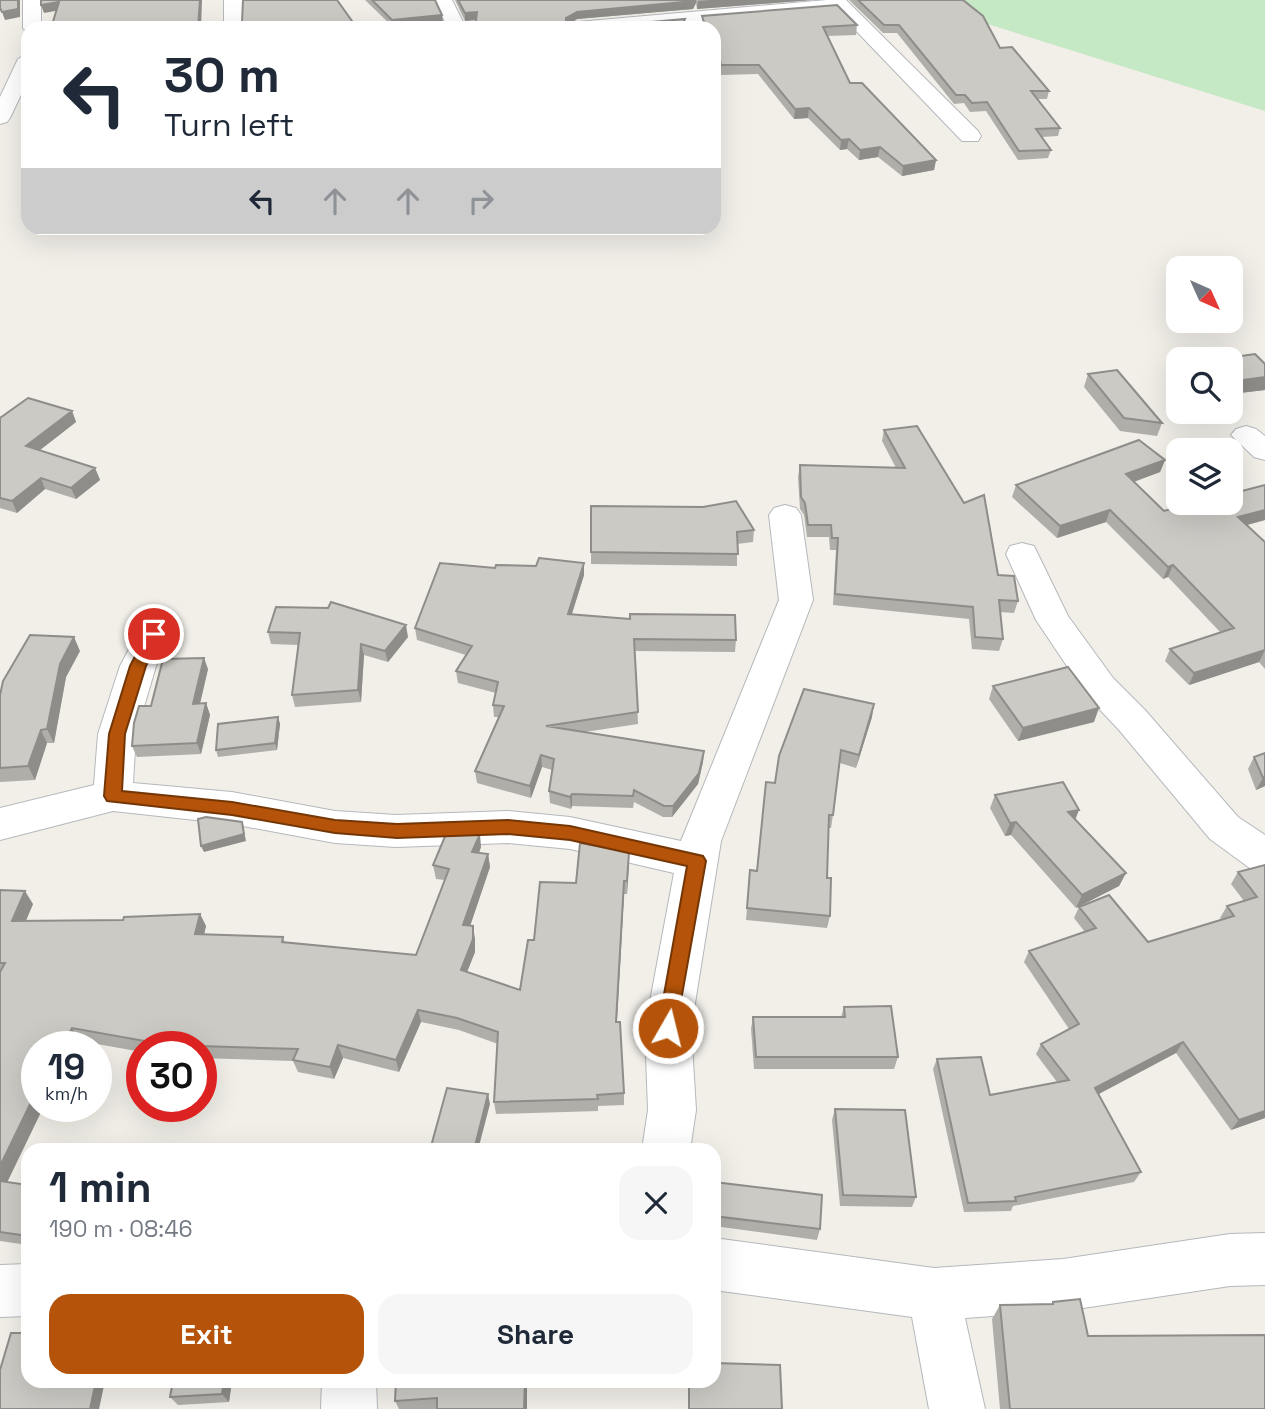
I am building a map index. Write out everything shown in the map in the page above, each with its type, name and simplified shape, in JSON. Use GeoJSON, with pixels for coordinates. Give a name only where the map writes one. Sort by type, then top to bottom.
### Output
{"type":"FeatureCollection","features":[{"type":"Feature","properties":{"kind":"street"},"geometry":{"type":"LineString","coordinates":[[32,0],[32,21]]}},
{"type":"Feature","properties":{"kind":"street"},"geometry":{"type":"LineString","coordinates":[[233,0],[233,21]]}},
{"type":"Feature","properties":{"kind":"street"},"geometry":{"type":"LineString","coordinates":[[443,0],[454,21]]}},
{"type":"Feature","properties":{"kind":"street"},"geometry":{"type":"LineString","coordinates":[[649,20],[838,3],[970,136]]}},
{"type":"Feature","properties":{"kind":"street"},"geometry":{"type":"LineString","coordinates":[[0,118],[21,59]]}},
{"type":"Feature","properties":{"kind":"street"},"geometry":{"type":"LineString","coordinates":[[667,1143],[672,1110],[668,1028],[701,841],[796,600],[785,515]]}},
{"type":"Feature","properties":{"kind":"street"},"geometry":{"type":"LineString","coordinates":[[1022,554],[1053,620],[1100,687],[1132,720],[1224,828],[1265,857]]}},
{"type":"Feature","properties":{"kind":"street"},"geometry":{"type":"LineString","coordinates":[[113,796],[117,734],[138,666],[154,634]]}},
{"type":"Feature","properties":{"kind":"street"},"geometry":{"type":"LineString","coordinates":[[0,824],[113,796],[232,808],[347,828],[397,831],[508,827],[559,832],[697,861]]}},
{"type":"Feature","properties":{"kind":"street"},"geometry":{"type":"LineString","coordinates":[[721,1265],[934,1294],[1063,1285],[1230,1260],[1265,1259]]}},
{"type":"Feature","properties":{"kind":"street"},"geometry":{"type":"LineString","coordinates":[[0,1291],[21,1290]]}},
{"type":"Feature","properties":{"kind":"street"},"geometry":{"type":"LineString","coordinates":[[934,1294],[957,1409]]}},
{"type":"Feature","properties":{"kind":"street"},"geometry":{"type":"LineString","coordinates":[[349,1388],[349,1409]]}},
{"type":"Feature","properties":{"kind":"green space"},"geometry":{"type":"Polygon","coordinates":[[[911,0],[1265,0],[1265,111],[911,0]]]}},
{"type":"Feature","properties":{"kind":"building"},"geometry":{"type":"Polygon","coordinates":[[[0,0],[18,0],[18,9],[2,12],[0,0]]]}},
{"type":"Feature","properties":{"kind":"building"},"geometry":{"type":"Polygon","coordinates":[[[41,0],[200,0],[198,21],[53,21],[59,2],[41,5],[41,0]]]}},
{"type":"Feature","properties":{"kind":"building"},"geometry":{"type":"Polygon","coordinates":[[[243,0],[337,0],[352,21],[242,21],[243,0]]]}},
{"type":"Feature","properties":{"kind":"building"},"geometry":{"type":"Polygon","coordinates":[[[372,0],[435,0],[442,15],[392,20],[372,0]]]}},
{"type":"Feature","properties":{"kind":"building"},"geometry":{"type":"Polygon","coordinates":[[[458,0],[694,0],[577,12],[566,18],[566,21],[476,21],[477,12],[465,13],[458,0]]]}},
{"type":"Feature","properties":{"kind":"building"},"geometry":{"type":"Polygon","coordinates":[[[858,0],[963,0],[983,16],[1000,48],[1012,47],[1049,91],[1031,91],[1060,128],[1036,129],[1051,150],[1019,151],[987,102],[972,103],[965,95],[956,95],[899,25],[884,25],[858,0]]]}},
{"type":"Feature","properties":{"kind":"building"},"geometry":{"type":"Polygon","coordinates":[[[837,5],[857,25],[823,27],[850,83],[862,83],[936,160],[903,166],[880,147],[860,150],[849,139],[841,140],[809,108],[795,109],[759,65],[721,65],[721,21],[704,21],[702,16],[837,5]]]}},
{"type":"Feature","properties":{"kind":"building"},"geometry":{"type":"Polygon","coordinates":[[[1255,354],[1265,364],[1265,377],[1243,380],[1243,356],[1255,354]]]}},
{"type":"Feature","properties":{"kind":"building"},"geometry":{"type":"Polygon","coordinates":[[[1117,370],[1162,423],[1124,418],[1088,374],[1117,370]]]}},
{"type":"Feature","properties":{"kind":"building"},"geometry":{"type":"Polygon","coordinates":[[[28,398],[72,411],[26,446],[95,468],[71,488],[41,478],[12,501],[0,498],[0,418],[28,398]]]}},
{"type":"Feature","properties":{"kind":"building"},"geometry":{"type":"Polygon","coordinates":[[[917,426],[964,503],[984,495],[998,575],[1014,576],[1018,601],[999,600],[1003,639],[975,637],[973,607],[835,594],[838,538],[832,538],[831,525],[808,525],[805,503],[801,497],[800,465],[905,468],[884,430],[917,426]]]}},
{"type":"Feature","properties":{"kind":"building"},"geometry":{"type":"Polygon","coordinates":[[[1139,440],[1165,460],[1126,474],[1166,510],[1166,515],[1243,515],[1243,491],[1265,485],[1265,510],[1238,517],[1265,542],[1265,650],[1194,673],[1170,649],[1234,628],[1173,565],[1168,567],[1110,510],[1060,526],[1016,485],[1139,440]]]}},
{"type":"Feature","properties":{"kind":"building"},"geometry":{"type":"Polygon","coordinates":[[[736,501],[754,530],[737,532],[738,554],[591,552],[591,506],[703,507],[736,501]]]}},
{"type":"Feature","properties":{"kind":"building"},"geometry":{"type":"Polygon","coordinates":[[[539,558],[584,563],[568,614],[630,619],[630,614],[735,615],[736,640],[634,639],[638,712],[546,726],[704,751],[699,773],[673,806],[664,806],[634,790],[633,796],[572,794],[570,797],[549,791],[554,759],[541,755],[530,786],[475,771],[504,706],[493,705],[498,682],[456,671],[472,646],[415,628],[440,563],[495,568],[496,565],[536,566],[539,558]]]}},
{"type":"Feature","properties":{"kind":"building"},"geometry":{"type":"Polygon","coordinates":[[[331,602],[406,625],[385,651],[361,644],[358,690],[292,695],[300,633],[268,632],[276,607],[328,608],[331,602]]]}},
{"type":"Feature","properties":{"kind":"building"},"geometry":{"type":"Polygon","coordinates":[[[30,635],[74,637],[60,664],[47,729],[41,730],[28,766],[0,768],[0,695],[3,681],[30,635]]]}},
{"type":"Feature","properties":{"kind":"building"},"geometry":{"type":"Polygon","coordinates":[[[204,658],[193,704],[206,703],[197,743],[132,746],[139,706],[151,706],[163,659],[204,658]]]}},
{"type":"Feature","properties":{"kind":"building"},"geometry":{"type":"Polygon","coordinates":[[[1068,667],[1099,708],[1023,728],[993,686],[1068,667]]]}},
{"type":"Feature","properties":{"kind":"building"},"geometry":{"type":"Polygon","coordinates":[[[804,689],[874,704],[859,755],[841,750],[833,815],[829,815],[827,878],[831,878],[830,916],[747,908],[750,870],[757,871],[766,782],[775,783],[779,756],[804,689]]]}},
{"type":"Feature","properties":{"kind":"building"},"geometry":{"type":"Polygon","coordinates":[[[278,717],[275,743],[216,750],[218,724],[278,717]]]}},
{"type":"Feature","properties":{"kind":"building"},"geometry":{"type":"Polygon","coordinates":[[[1265,753],[1265,777],[1263,778],[1254,757],[1265,753]]]}},
{"type":"Feature","properties":{"kind":"building"},"geometry":{"type":"Polygon","coordinates":[[[1063,782],[1079,810],[1068,812],[1126,873],[1082,895],[1016,822],[1010,823],[995,795],[1063,782]]]}},
{"type":"Feature","properties":{"kind":"building"},"geometry":{"type":"Polygon","coordinates":[[[206,817],[242,822],[244,834],[201,846],[198,819],[206,817]]]}},
{"type":"Feature","properties":{"kind":"building"},"geometry":{"type":"Polygon","coordinates":[[[446,834],[480,834],[472,852],[488,854],[463,925],[473,926],[473,939],[461,970],[520,990],[528,940],[534,940],[540,882],[576,883],[580,843],[629,852],[627,881],[624,881],[616,1022],[620,1022],[624,1093],[597,1095],[598,1099],[494,1102],[498,1032],[457,1018],[418,1010],[396,1060],[338,1045],[330,1067],[293,1060],[298,1049],[217,1047],[217,1031],[126,1031],[126,1038],[112,1035],[112,1031],[72,1028],[70,1031],[21,1031],[21,1122],[0,1166],[0,972],[5,963],[0,963],[0,890],[25,891],[12,921],[123,920],[124,917],[200,914],[195,934],[283,937],[282,942],[416,955],[449,869],[433,865],[446,834]]]}},
{"type":"Feature","properties":{"kind":"building"},"geometry":{"type":"Polygon","coordinates":[[[1265,865],[1265,1111],[1239,1120],[1183,1042],[1095,1088],[1141,1172],[1015,1197],[1016,1201],[968,1203],[937,1059],[981,1057],[990,1095],[1069,1080],[1041,1044],[1079,1024],[1029,951],[1096,928],[1079,907],[1109,895],[1148,942],[1234,916],[1227,906],[1257,897],[1238,872],[1265,865]]]}},
{"type":"Feature","properties":{"kind":"building"},"geometry":{"type":"Polygon","coordinates":[[[891,1006],[898,1057],[756,1057],[753,1017],[845,1017],[844,1007],[891,1006]]]}},
{"type":"Feature","properties":{"kind":"building"},"geometry":{"type":"Polygon","coordinates":[[[447,1088],[488,1094],[476,1143],[432,1143],[447,1088]]]}},
{"type":"Feature","properties":{"kind":"building"},"geometry":{"type":"Polygon","coordinates":[[[835,1109],[905,1110],[916,1197],[843,1195],[835,1109]]]}},
{"type":"Feature","properties":{"kind":"building"},"geometry":{"type":"Polygon","coordinates":[[[0,1181],[21,1184],[21,1235],[0,1232],[0,1181]]]}},
{"type":"Feature","properties":{"kind":"building"},"geometry":{"type":"Polygon","coordinates":[[[721,1183],[822,1195],[820,1229],[721,1217],[721,1183]]]}},
{"type":"Feature","properties":{"kind":"building"},"geometry":{"type":"Polygon","coordinates":[[[1080,1299],[1088,1336],[1265,1335],[1265,1409],[1010,1409],[1000,1305],[1053,1304],[1080,1299]]]}},
{"type":"Feature","properties":{"kind":"building"},"geometry":{"type":"Polygon","coordinates":[[[11,1333],[21,1333],[21,1388],[94,1388],[90,1409],[0,1409],[0,1370],[11,1333]]]}},
{"type":"Feature","properties":{"kind":"building"},"geometry":{"type":"Polygon","coordinates":[[[721,1363],[780,1365],[782,1409],[689,1409],[689,1388],[721,1388],[721,1363]]]}},
{"type":"Feature","properties":{"kind":"building"},"geometry":{"type":"Polygon","coordinates":[[[172,1388],[223,1388],[222,1394],[170,1397],[172,1388]]]}},
{"type":"Feature","properties":{"kind":"building"},"geometry":{"type":"Polygon","coordinates":[[[396,1388],[525,1388],[524,1409],[437,1409],[437,1398],[395,1401],[396,1388]]]}},
{"type":"Feature","properties":{"kind":"route"},"geometry":{"type":"LineString","coordinates":[[154,634],[138,666],[117,734],[113,796],[232,808],[335,827],[397,831],[508,827],[570,833],[697,861],[668,1028]]}}]}
